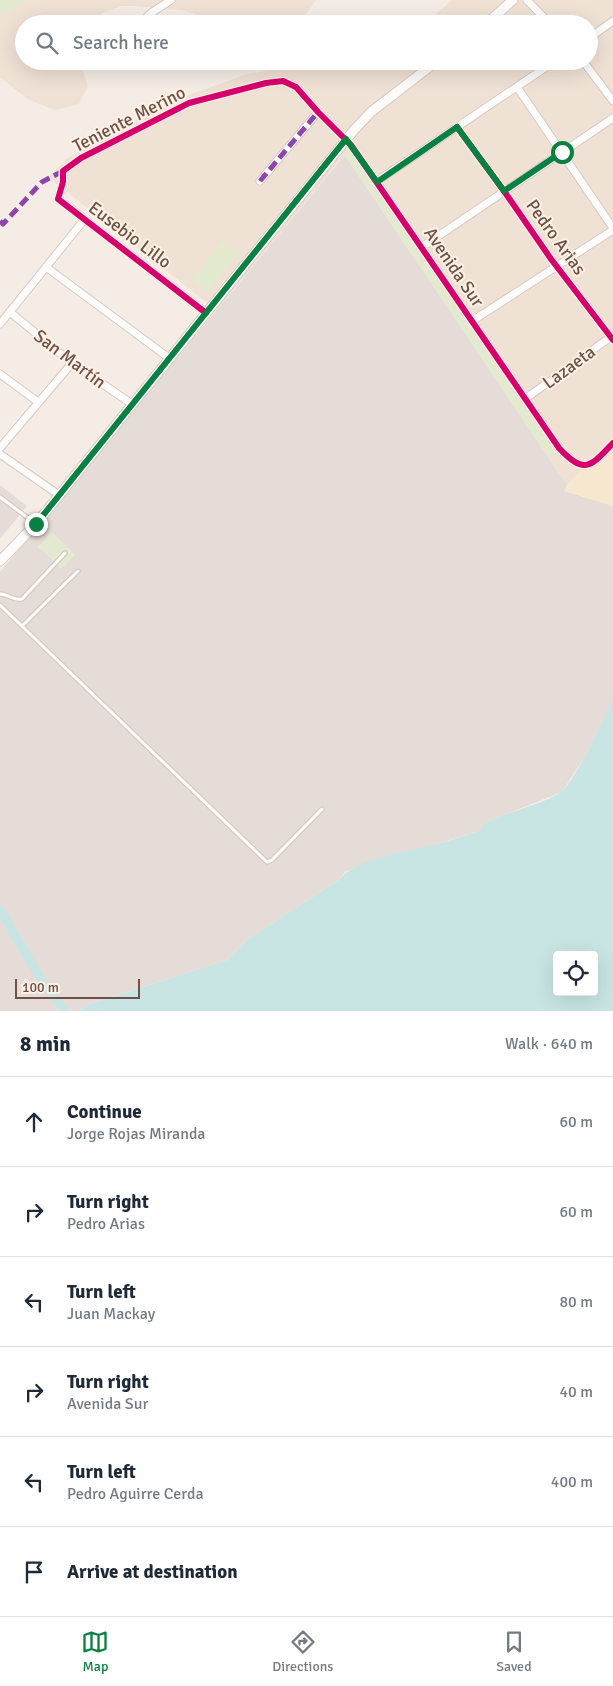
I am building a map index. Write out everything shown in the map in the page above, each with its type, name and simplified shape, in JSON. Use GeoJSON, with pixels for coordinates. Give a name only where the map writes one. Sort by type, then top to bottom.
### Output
{"type":"FeatureCollection","features":[{"type":"Feature","properties":{"kind":"street"},"geometry":{"type":"LineString","coordinates":[[496,15],[513,0]]}},
{"type":"Feature","properties":{"kind":"street"},"geometry":{"type":"LineString","coordinates":[[527,0],[541,15]]}},
{"type":"Feature","properties":{"kind":"street"},"geometry":{"type":"LineString","coordinates":[[149,15],[168,1]]}},
{"type":"Feature","properties":{"kind":"street"},"geometry":{"type":"LineString","coordinates":[[598,32],[613,21]]}},
{"type":"Feature","properties":{"kind":"street"},"geometry":{"type":"LineString","coordinates":[[0,561],[36,524],[346,139],[371,112],[425,70]]}},
{"type":"Feature","properties":{"kind":"street"},"geometry":{"type":"LineString","coordinates":[[377,182],[542,70]]}},
{"type":"Feature","properties":{"kind":"street"},"geometry":{"type":"LineString","coordinates":[[590,70],[613,101]]}},
{"type":"Feature","properties":{"kind":"street","name":"Teniente Merino"},"geometry":{"type":"LineString","coordinates":[[64,171],[81,158],[189,103],[266,83],[283,81],[296,87]]}},
{"type":"Feature","properties":{"kind":"street","name":"Avenida Sur"},"geometry":{"type":"LineString","coordinates":[[296,87],[346,139],[559,448],[569,458],[583,466],[589,466],[613,443]]}},
{"type":"Feature","properties":{"kind":"street"},"geometry":{"type":"LineString","coordinates":[[472,321],[556,266],[612,224],[518,87]]}},
{"type":"Feature","properties":{"kind":"street"},"geometry":{"type":"LineString","coordinates":[[260,181],[318,112]]}},
{"type":"Feature","properties":{"kind":"street"},"geometry":{"type":"LineString","coordinates":[[422,247],[613,118]]}},
{"type":"Feature","properties":{"kind":"street","name":"Pedro Arias"},"geometry":{"type":"LineString","coordinates":[[457,127],[556,266],[612,337]]}},
{"type":"Feature","properties":{"kind":"street","name":"Eusebio Lillo"},"geometry":{"type":"LineString","coordinates":[[64,171],[58,199],[206,312]]}},
{"type":"Feature","properties":{"kind":"street"},"geometry":{"type":"LineString","coordinates":[[0,324],[84,220]]}},
{"type":"Feature","properties":{"kind":"street"},"geometry":{"type":"LineString","coordinates":[[46,267],[169,358]]}},
{"type":"Feature","properties":{"kind":"street","name":"San Martín"},"geometry":{"type":"LineString","coordinates":[[10,312],[72,363],[132,404]]}},
{"type":"Feature","properties":{"kind":"street","name":"Lazaeta"},"geometry":{"type":"LineString","coordinates":[[525,399],[612,337]]}},
{"type":"Feature","properties":{"kind":"street"},"geometry":{"type":"LineString","coordinates":[[0,448],[72,363]]}},
{"type":"Feature","properties":{"kind":"street"},"geometry":{"type":"LineString","coordinates":[[0,374],[38,402]]}},
{"type":"Feature","properties":{"kind":"street"},"geometry":{"type":"LineString","coordinates":[[0,454],[59,495]]}},
{"type":"Feature","properties":{"kind":"lane"},"geometry":{"type":"LineString","coordinates":[[0,497],[36,524]]}},
{"type":"Feature","properties":{"kind":"lane"},"geometry":{"type":"LineString","coordinates":[[0,594],[5,594],[16,600],[22,600],[65,554]]}},
{"type":"Feature","properties":{"kind":"lane"},"geometry":{"type":"LineString","coordinates":[[22,626],[78,571]]}},
{"type":"Feature","properties":{"kind":"lane"},"geometry":{"type":"LineString","coordinates":[[0,605],[267,862],[272,860],[322,809]]}},
{"type":"Feature","properties":{"kind":"shaded area"},"geometry":{"type":"Polygon","coordinates":[[[0,0],[316,0],[305,15],[197,15],[183,10],[122,6],[101,15],[15,15],[15,70],[82,70],[88,86],[79,104],[55,110],[29,100],[0,77],[0,0]]]}},
{"type":"Feature","properties":{"kind":"shaded area"},"geometry":{"type":"Polygon","coordinates":[[[452,0],[613,0],[613,436],[567,485],[345,155],[216,310],[48,177],[68,158],[171,101],[248,74],[270,70],[598,70],[598,15],[435,15],[452,0]]]}},
{"type":"Feature","properties":{"kind":"shaded area"},"geometry":{"type":"Polygon","coordinates":[[[345,155],[567,485],[565,491],[613,506],[613,696],[610,708],[584,758],[562,792],[494,819],[482,825],[481,830],[434,845],[376,859],[345,872],[340,879],[247,940],[227,960],[90,1004],[78,1011],[0,1011],[0,572],[345,155]]]}},
{"type":"Feature","properties":{"kind":"shaded area"},"geometry":{"type":"Polygon","coordinates":[[[0,485],[27,506],[0,539],[0,485]]]}},
{"type":"Feature","properties":{"kind":"green space"},"geometry":{"type":"Polygon","coordinates":[[[0,0],[28,0],[15,8],[0,13],[0,0]]]}},
{"type":"Feature","properties":{"kind":"green space"},"geometry":{"type":"Polygon","coordinates":[[[349,152],[554,452],[549,458],[345,156],[349,152]]]}},
{"type":"Feature","properties":{"kind":"green space"},"geometry":{"type":"Polygon","coordinates":[[[222,241],[238,255],[208,293],[191,280],[222,241]]]}},
{"type":"Feature","properties":{"kind":"green space"},"geometry":{"type":"Polygon","coordinates":[[[52,532],[75,555],[61,569],[38,547],[52,532]]]}},
{"type":"Feature","properties":{"kind":"sand"},"geometry":{"type":"Polygon","coordinates":[[[613,436],[613,506],[564,491],[567,485],[613,436]]]}},
{"type":"Feature","properties":{"kind":"water"},"geometry":{"type":"Polygon","coordinates":[[[613,696],[613,1011],[78,1011],[90,1004],[227,960],[247,940],[340,879],[358,865],[383,856],[439,843],[481,830],[482,825],[491,820],[551,798],[560,793],[573,777],[597,732],[613,696]]]}},
{"type":"Feature","properties":{"kind":"waterway"},"geometry":{"type":"LineString","coordinates":[[0,910],[42,981],[65,1011]]}},
{"type":"Feature","properties":{"kind":"marked path"},"geometry":{"type":"LineString","coordinates":[[260,181],[318,112]]}},
{"type":"Feature","properties":{"kind":"marked path"},"geometry":{"type":"LineString","coordinates":[[0,221],[3,224],[42,182],[63,171]]}},
{"type":"Feature","properties":{"kind":"cycle path"},"geometry":{"type":"LineString","coordinates":[[206,313],[58,199],[63,182],[63,171],[81,158],[189,103],[266,83],[283,81],[296,87],[351,145],[559,448],[575,462],[588,465],[613,443]]}},
{"type":"Feature","properties":{"kind":"cycle path"},"geometry":{"type":"LineString","coordinates":[[457,127],[551,259],[613,340]]}},
{"type":"Feature","properties":{"kind":"route"},"geometry":{"type":"LineString","coordinates":[[36,524],[346,139],[377,182],[457,127],[504,191],[562,152]]}}]}
